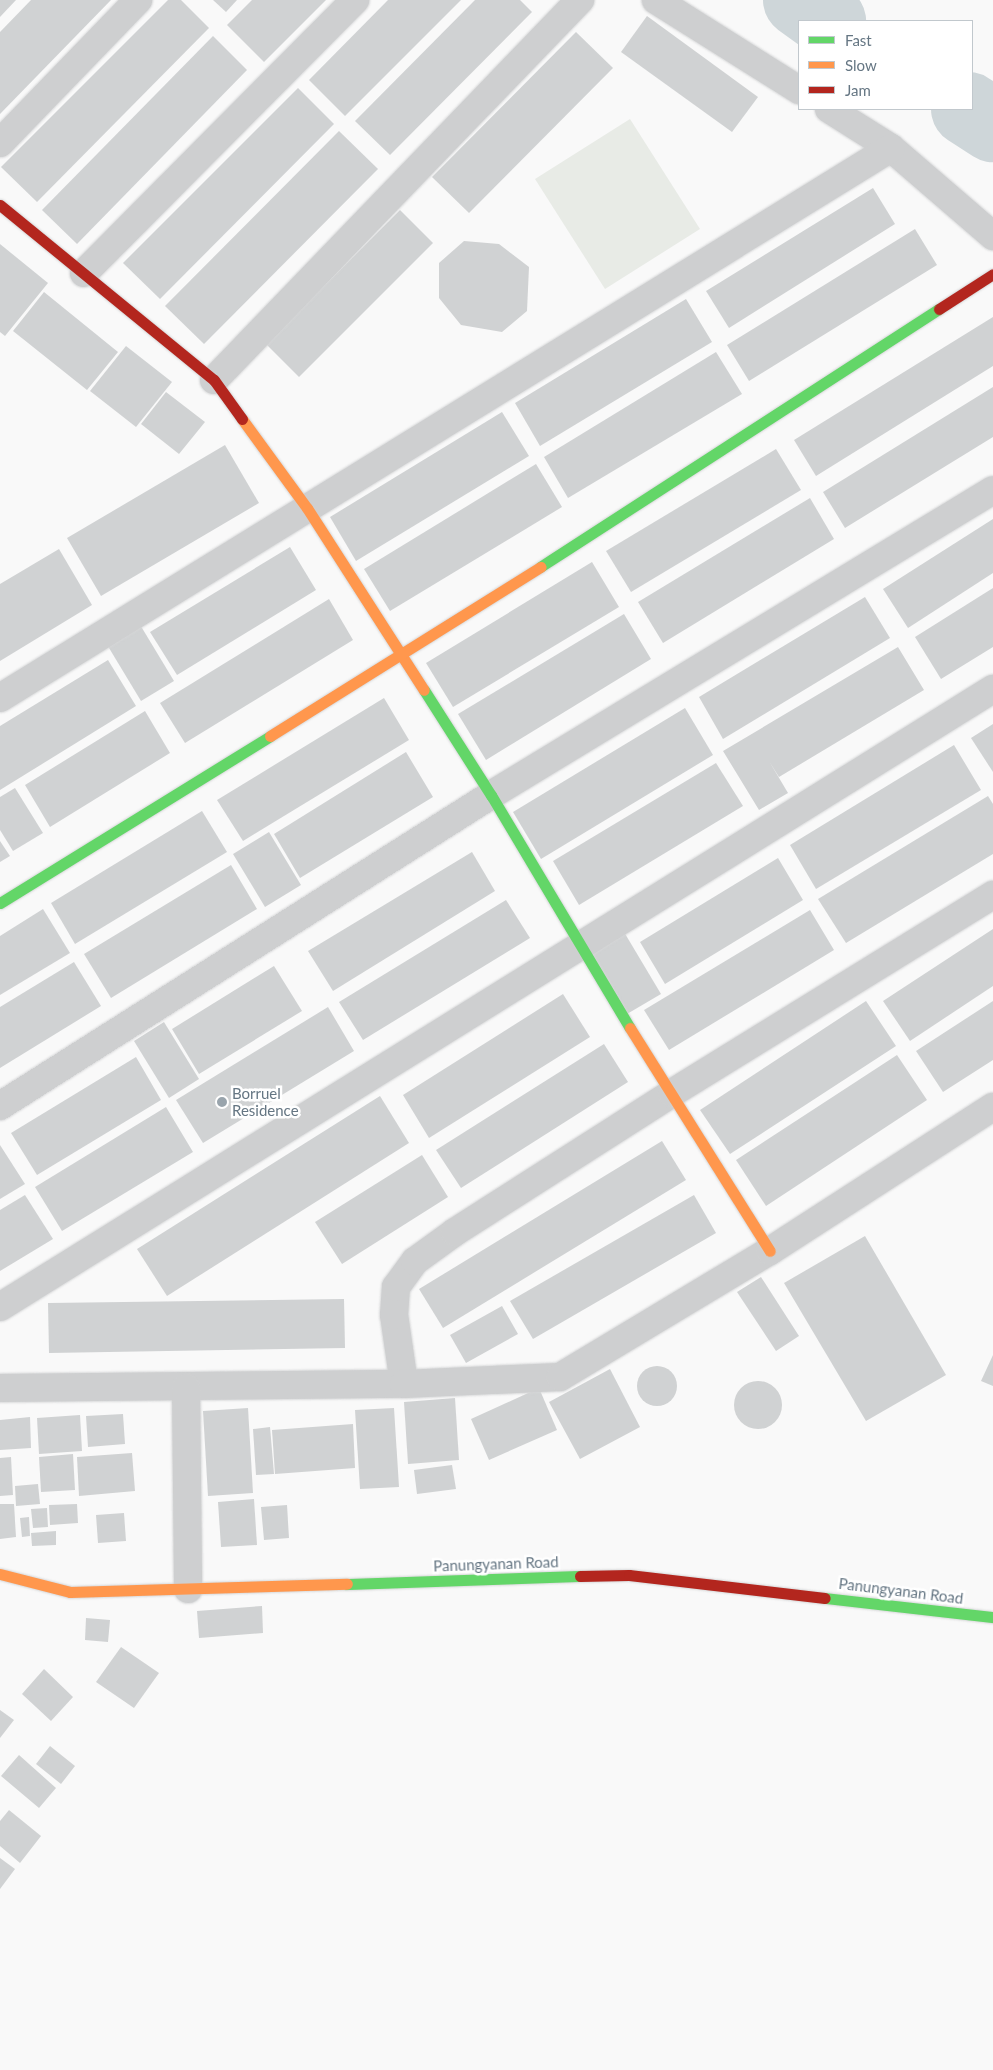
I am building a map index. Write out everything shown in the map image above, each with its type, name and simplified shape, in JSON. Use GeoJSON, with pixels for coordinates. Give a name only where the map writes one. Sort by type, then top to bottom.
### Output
{"type":"FeatureCollection","features":[{"type":"Feature","properties":{"kind":"street"},"geometry":{"type":"LineString","coordinates":[[0,143],[138,0]]}},
{"type":"Feature","properties":{"kind":"street"},"geometry":{"type":"LineString","coordinates":[[84,273],[355,0]]}},
{"type":"Feature","properties":{"kind":"street"},"geometry":{"type":"LineString","coordinates":[[214,380],[580,0]]}},
{"type":"Feature","properties":{"kind":"street"},"geometry":{"type":"LineString","coordinates":[[656,0],[798,89]]}},
{"type":"Feature","properties":{"kind":"street"},"geometry":{"type":"LineString","coordinates":[[831,110],[891,148],[993,236]]}},
{"type":"Feature","properties":{"kind":"street"},"geometry":{"type":"LineString","coordinates":[[0,698],[891,148]]}},
{"type":"Feature","properties":{"kind":"street"},"geometry":{"type":"LineString","coordinates":[[0,205],[214,380],[307,508],[399,656],[491,795],[579,946],[770,1251]]}},
{"type":"Feature","properties":{"kind":"street"},"geometry":{"type":"LineString","coordinates":[[0,903],[399,656],[993,274]]}},
{"type":"Feature","properties":{"kind":"street"},"geometry":{"type":"LineString","coordinates":[[0,1106],[491,795],[993,490]]}},
{"type":"Feature","properties":{"kind":"street"},"geometry":{"type":"LineString","coordinates":[[0,1307],[993,689]]}},
{"type":"Feature","properties":{"kind":"street"},"geometry":{"type":"LineString","coordinates":[[404,1384],[394,1315],[396,1288],[415,1261],[455,1232],[672,1093],[993,895]]}},
{"type":"Feature","properties":{"kind":"street"},"geometry":{"type":"LineString","coordinates":[[0,1388],[186,1388],[404,1384],[560,1377],[770,1251],[993,1107]]}},
{"type":"Feature","properties":{"kind":"street"},"geometry":{"type":"LineString","coordinates":[[186,1388],[188,1589]]}},
{"type":"Feature","properties":{"kind":"street","name":"Panungyanan Road"},"geometry":{"type":"LineString","coordinates":[[0,1574],[70,1592],[628,1575],[993,1617]]}},
{"type":"Feature","properties":{"kind":"shaded area"},"geometry":{"type":"Polygon","coordinates":[[[630,119],[700,229],[605,289],[535,179],[630,119]]]}},
{"type":"Feature","properties":{"kind":"building"},"geometry":{"type":"Polygon","coordinates":[[[0,0],[16,0],[0,17],[0,0]]]}},
{"type":"Feature","properties":{"kind":"building"},"geometry":{"type":"Polygon","coordinates":[[[31,0],[111,0],[0,114],[0,32],[31,0]]]}},
{"type":"Feature","properties":{"kind":"building"},"geometry":{"type":"Polygon","coordinates":[[[168,0],[181,0],[209,28],[37,202],[1,167],[168,0]]]}},
{"type":"Feature","properties":{"kind":"building"},"geometry":{"type":"Polygon","coordinates":[[[213,0],[237,0],[226,12],[213,0]]]}},
{"type":"Feature","properties":{"kind":"building"},"geometry":{"type":"Polygon","coordinates":[[[252,0],[326,0],[264,62],[227,25],[252,0]]]}},
{"type":"Feature","properties":{"kind":"building"},"geometry":{"type":"Polygon","coordinates":[[[388,0],[461,0],[345,116],[309,80],[388,0]]]}},
{"type":"Feature","properties":{"kind":"building"},"geometry":{"type":"Polygon","coordinates":[[[475,0],[520,0],[532,12],[390,155],[355,121],[475,0]]]}},
{"type":"Feature","properties":{"kind":"building"},"geometry":{"type":"Polygon","coordinates":[[[647,16],[758,97],[732,132],[621,52],[647,16]]]}},
{"type":"Feature","properties":{"kind":"building"},"geometry":{"type":"Polygon","coordinates":[[[576,32],[613,68],[469,213],[432,177],[576,32]]]}},
{"type":"Feature","properties":{"kind":"building"},"geometry":{"type":"Polygon","coordinates":[[[213,36],[247,70],[77,244],[42,210],[213,36]]]}},
{"type":"Feature","properties":{"kind":"building"},"geometry":{"type":"Polygon","coordinates":[[[298,88],[334,124],[160,299],[123,263],[298,88]]]}},
{"type":"Feature","properties":{"kind":"building"},"geometry":{"type":"Polygon","coordinates":[[[339,131],[378,169],[204,344],[165,306],[339,131]]]}},
{"type":"Feature","properties":{"kind":"building"},"geometry":{"type":"Polygon","coordinates":[[[873,188],[895,224],[729,328],[706,291],[873,188]]]}},
{"type":"Feature","properties":{"kind":"building"},"geometry":{"type":"Polygon","coordinates":[[[400,210],[433,243],[299,377],[266,344],[400,210]]]}},
{"type":"Feature","properties":{"kind":"building"},"geometry":{"type":"Polygon","coordinates":[[[915,229],[937,265],[749,381],[727,345],[915,229]]]}},
{"type":"Feature","properties":{"kind":"building"},"geometry":{"type":"Polygon","coordinates":[[[464,241],[499,244],[529,267],[527,311],[502,332],[461,325],[439,298],[439,263],[464,241]]]}},
{"type":"Feature","properties":{"kind":"building"},"geometry":{"type":"Polygon","coordinates":[[[0,244],[48,283],[5,336],[0,332],[0,244]]]}},
{"type":"Feature","properties":{"kind":"building"},"geometry":{"type":"Polygon","coordinates":[[[44,292],[118,352],[87,390],[13,331],[44,292]]]}},
{"type":"Feature","properties":{"kind":"building"},"geometry":{"type":"Polygon","coordinates":[[[686,299],[712,342],[540,446],[515,403],[686,299]]]}},
{"type":"Feature","properties":{"kind":"building"},"geometry":{"type":"Polygon","coordinates":[[[993,317],[993,366],[816,476],[794,440],[993,317]]]}},
{"type":"Feature","properties":{"kind":"building"},"geometry":{"type":"Polygon","coordinates":[[[126,346],[172,382],[136,427],[90,391],[126,346]]]}},
{"type":"Feature","properties":{"kind":"building"},"geometry":{"type":"Polygon","coordinates":[[[716,352],[742,394],[568,498],[544,457],[716,352]]]}},
{"type":"Feature","properties":{"kind":"building"},"geometry":{"type":"Polygon","coordinates":[[[993,387],[993,437],[845,528],[823,492],[993,387]]]}},
{"type":"Feature","properties":{"kind":"building"},"geometry":{"type":"Polygon","coordinates":[[[166,392],[205,422],[179,454],[141,424],[166,392]]]}},
{"type":"Feature","properties":{"kind":"building"},"geometry":{"type":"Polygon","coordinates":[[[502,412],[529,456],[356,561],[330,517],[502,412]]]}},
{"type":"Feature","properties":{"kind":"building"},"geometry":{"type":"Polygon","coordinates":[[[225,445],[259,503],[101,596],[67,538],[225,445]]]}},
{"type":"Feature","properties":{"kind":"building"},"geometry":{"type":"Polygon","coordinates":[[[776,449],[801,490],[631,592],[606,551],[776,449]]]}},
{"type":"Feature","properties":{"kind":"building"},"geometry":{"type":"Polygon","coordinates":[[[536,464],[562,507],[390,611],[364,569],[536,464]]]}},
{"type":"Feature","properties":{"kind":"building"},"geometry":{"type":"Polygon","coordinates":[[[810,498],[834,539],[663,643],[638,602],[810,498]]]}},
{"type":"Feature","properties":{"kind":"building"},"geometry":{"type":"Polygon","coordinates":[[[993,519],[993,573],[908,628],[883,589],[993,519]]]}},
{"type":"Feature","properties":{"kind":"building"},"geometry":{"type":"Polygon","coordinates":[[[290,547],[316,590],[177,675],[150,632],[290,547]]]}},
{"type":"Feature","properties":{"kind":"building"},"geometry":{"type":"Polygon","coordinates":[[[59,549],[92,605],[0,661],[0,584],[59,549]]]}},
{"type":"Feature","properties":{"kind":"building"},"geometry":{"type":"Polygon","coordinates":[[[592,562],[619,607],[453,707],[426,663],[592,562]]]}},
{"type":"Feature","properties":{"kind":"building"},"geometry":{"type":"Polygon","coordinates":[[[993,588],[993,647],[941,679],[915,637],[993,588]]]}},
{"type":"Feature","properties":{"kind":"building"},"geometry":{"type":"Polygon","coordinates":[[[865,597],[890,638],[723,739],[699,697],[865,597]]]}},
{"type":"Feature","properties":{"kind":"building"},"geometry":{"type":"Polygon","coordinates":[[[329,599],[353,640],[185,743],[160,703],[329,599]]]}},
{"type":"Feature","properties":{"kind":"building"},"geometry":{"type":"Polygon","coordinates":[[[624,614],[651,659],[486,760],[458,714],[624,614]]]}},
{"type":"Feature","properties":{"kind":"building"},"geometry":{"type":"Polygon","coordinates":[[[139,623],[174,681],[141,701],[106,643],[139,623]]]}},
{"type":"Feature","properties":{"kind":"building"},"geometry":{"type":"Polygon","coordinates":[[[898,647],[924,690],[779,777],[769,761],[788,793],[759,810],[723,751],[898,647]]]}},
{"type":"Feature","properties":{"kind":"building"},"geometry":{"type":"Polygon","coordinates":[[[108,660],[136,706],[0,790],[0,726],[108,660]]]}},
{"type":"Feature","properties":{"kind":"building"},"geometry":{"type":"Polygon","coordinates":[[[384,698],[409,740],[243,841],[217,800],[384,698]]]}},
{"type":"Feature","properties":{"kind":"building"},"geometry":{"type":"Polygon","coordinates":[[[685,708],[713,755],[541,859],[513,812],[685,708]]]}},
{"type":"Feature","properties":{"kind":"building"},"geometry":{"type":"Polygon","coordinates":[[[145,711],[170,753],[50,827],[25,785],[145,711]]]}},
{"type":"Feature","properties":{"kind":"building"},"geometry":{"type":"Polygon","coordinates":[[[993,724],[993,772],[971,738],[993,724]]]}},
{"type":"Feature","properties":{"kind":"building"},"geometry":{"type":"Polygon","coordinates":[[[954,745],[981,790],[816,889],[790,845],[954,745]]]}},
{"type":"Feature","properties":{"kind":"building"},"geometry":{"type":"Polygon","coordinates":[[[406,752],[433,797],[300,878],[274,834],[406,752]]]}},
{"type":"Feature","properties":{"kind":"building"},"geometry":{"type":"Polygon","coordinates":[[[716,763],[743,806],[579,905],[553,861],[716,763]]]}},
{"type":"Feature","properties":{"kind":"building"},"geometry":{"type":"Polygon","coordinates":[[[15,788],[43,833],[13,851],[0,830],[0,797],[15,788]]]}},
{"type":"Feature","properties":{"kind":"building"},"geometry":{"type":"Polygon","coordinates":[[[988,796],[993,804],[993,854],[846,943],[818,899],[988,796]]]}},
{"type":"Feature","properties":{"kind":"building"},"geometry":{"type":"Polygon","coordinates":[[[202,811],[227,852],[75,944],[51,903],[202,811]]]}},
{"type":"Feature","properties":{"kind":"building"},"geometry":{"type":"Polygon","coordinates":[[[269,832],[301,885],[265,907],[233,854],[269,832]]]}},
{"type":"Feature","properties":{"kind":"building"},"geometry":{"type":"Polygon","coordinates":[[[0,841],[10,856],[0,862],[0,841]]]}},
{"type":"Feature","properties":{"kind":"building"},"geometry":{"type":"Polygon","coordinates":[[[472,852],[495,891],[333,991],[308,951],[472,852]]]}},
{"type":"Feature","properties":{"kind":"building"},"geometry":{"type":"Polygon","coordinates":[[[778,858],[803,900],[665,984],[640,942],[778,858]]]}},
{"type":"Feature","properties":{"kind":"building"},"geometry":{"type":"Polygon","coordinates":[[[231,865],[257,909],[111,998],[84,954],[231,865]]]}},
{"type":"Feature","properties":{"kind":"building"},"geometry":{"type":"Polygon","coordinates":[[[506,900],[530,938],[363,1040],[339,1002],[506,900]]]}},
{"type":"Feature","properties":{"kind":"building"},"geometry":{"type":"Polygon","coordinates":[[[43,909],[70,953],[0,995],[0,936],[43,909]]]}},
{"type":"Feature","properties":{"kind":"building"},"geometry":{"type":"Polygon","coordinates":[[[810,910],[834,950],[669,1050],[644,1010],[810,910]]]}},
{"type":"Feature","properties":{"kind":"building"},"geometry":{"type":"Polygon","coordinates":[[[993,929],[993,986],[910,1041],[883,1001],[993,929]]]}},
{"type":"Feature","properties":{"kind":"building"},"geometry":{"type":"Polygon","coordinates":[[[624,932],[661,994],[627,1014],[590,953],[624,932]]]}},
{"type":"Feature","properties":{"kind":"building"},"geometry":{"type":"Polygon","coordinates":[[[74,962],[101,1006],[0,1068],[0,1007],[74,962]]]}},
{"type":"Feature","properties":{"kind":"building"},"geometry":{"type":"Polygon","coordinates":[[[274,966],[302,1011],[199,1074],[172,1029],[274,966]]]}},
{"type":"Feature","properties":{"kind":"building"},"geometry":{"type":"Polygon","coordinates":[[[563,994],[590,1037],[429,1138],[403,1095],[563,994]]]}},
{"type":"Feature","properties":{"kind":"building"},"geometry":{"type":"Polygon","coordinates":[[[866,1001],[896,1046],[730,1154],[700,1110],[866,1001]]]}},
{"type":"Feature","properties":{"kind":"building"},"geometry":{"type":"Polygon","coordinates":[[[993,1001],[993,1060],[943,1092],[916,1051],[993,1001]]]}},
{"type":"Feature","properties":{"kind":"building"},"geometry":{"type":"Polygon","coordinates":[[[328,1007],[354,1051],[203,1143],[176,1100],[328,1007]]]}},
{"type":"Feature","properties":{"kind":"building"},"geometry":{"type":"Polygon","coordinates":[[[164,1022],[199,1079],[169,1098],[134,1041],[164,1022]]]}},
{"type":"Feature","properties":{"kind":"building"},"geometry":{"type":"Polygon","coordinates":[[[604,1044],[628,1082],[461,1188],[436,1150],[604,1044]]]}},
{"type":"Feature","properties":{"kind":"building"},"geometry":{"type":"Polygon","coordinates":[[[897,1055],[927,1100],[766,1206],[736,1160],[897,1055]]]}},
{"type":"Feature","properties":{"kind":"building"},"geometry":{"type":"Polygon","coordinates":[[[136,1057],[161,1100],[37,1175],[11,1133],[136,1057]]]}},
{"type":"Feature","properties":{"kind":"building"},"geometry":{"type":"Polygon","coordinates":[[[380,1096],[409,1143],[167,1296],[137,1249],[380,1096]]]}},
{"type":"Feature","properties":{"kind":"building"},"geometry":{"type":"Polygon","coordinates":[[[166,1107],[193,1152],[62,1231],[35,1187],[166,1107]]]}},
{"type":"Feature","properties":{"kind":"building"},"geometry":{"type":"Polygon","coordinates":[[[662,1141],[686,1180],[443,1328],[419,1289],[662,1141]]]}},
{"type":"Feature","properties":{"kind":"building"},"geometry":{"type":"Polygon","coordinates":[[[0,1145],[25,1184],[0,1199],[0,1145]]]}},
{"type":"Feature","properties":{"kind":"building"},"geometry":{"type":"Polygon","coordinates":[[[422,1155],[448,1197],[342,1264],[315,1222],[422,1155]]]}},
{"type":"Feature","properties":{"kind":"building"},"geometry":{"type":"Polygon","coordinates":[[[25,1195],[53,1239],[0,1271],[0,1210],[25,1195]]]}},
{"type":"Feature","properties":{"kind":"building"},"geometry":{"type":"Polygon","coordinates":[[[694,1195],[716,1233],[533,1339],[510,1301],[694,1195]]]}},
{"type":"Feature","properties":{"kind":"building"},"geometry":{"type":"Polygon","coordinates":[[[865,1236],[946,1375],[866,1421],[784,1283],[865,1236]]]}},
{"type":"Feature","properties":{"kind":"building"},"geometry":{"type":"Polygon","coordinates":[[[761,1277],[799,1336],[776,1351],[737,1292],[761,1277]]]}},
{"type":"Feature","properties":{"kind":"building"},"geometry":{"type":"Polygon","coordinates":[[[344,1299],[345,1348],[49,1353],[48,1303],[344,1299]]]}},
{"type":"Feature","properties":{"kind":"building"},"geometry":{"type":"Polygon","coordinates":[[[502,1306],[518,1334],[466,1363],[450,1335],[502,1306]]]}},
{"type":"Feature","properties":{"kind":"building"},"geometry":{"type":"Polygon","coordinates":[[[993,1355],[993,1386],[981,1381],[993,1355]]]}},
{"type":"Feature","properties":{"kind":"building"},"geometry":{"type":"Polygon","coordinates":[[[657,1366],[671,1372],[677,1386],[671,1400],[657,1406],[643,1400],[637,1386],[643,1372],[657,1366]]]}},
{"type":"Feature","properties":{"kind":"building"},"geometry":{"type":"Polygon","coordinates":[[[610,1369],[640,1427],[580,1459],[549,1402],[610,1369]]]}},
{"type":"Feature","properties":{"kind":"building"},"geometry":{"type":"Polygon","coordinates":[[[753,1381],[763,1381],[775,1388],[782,1400],[782,1410],[775,1422],[763,1429],[753,1429],[745,1425],[738,1418],[734,1410],[734,1400],[738,1392],[745,1385],[753,1381]]]}},
{"type":"Feature","properties":{"kind":"building"},"geometry":{"type":"Polygon","coordinates":[[[539,1388],[557,1430],[489,1460],[471,1419],[539,1388]]]}},
{"type":"Feature","properties":{"kind":"building"},"geometry":{"type":"Polygon","coordinates":[[[455,1398],[459,1460],[408,1464],[404,1402],[455,1398]]]}},
{"type":"Feature","properties":{"kind":"building"},"geometry":{"type":"Polygon","coordinates":[[[248,1408],[253,1493],[208,1496],[203,1411],[248,1408]]]}},
{"type":"Feature","properties":{"kind":"building"},"geometry":{"type":"Polygon","coordinates":[[[394,1408],[399,1487],[360,1489],[355,1410],[394,1408]]]}},
{"type":"Feature","properties":{"kind":"building"},"geometry":{"type":"Polygon","coordinates":[[[123,1414],[125,1444],[88,1447],[86,1416],[123,1414]]]}},
{"type":"Feature","properties":{"kind":"building"},"geometry":{"type":"Polygon","coordinates":[[[80,1415],[82,1451],[39,1454],[37,1418],[80,1415]]]}},
{"type":"Feature","properties":{"kind":"building"},"geometry":{"type":"Polygon","coordinates":[[[30,1417],[31,1448],[0,1450],[0,1420],[30,1417]]]}},
{"type":"Feature","properties":{"kind":"building"},"geometry":{"type":"Polygon","coordinates":[[[353,1424],[355,1468],[275,1474],[272,1430],[353,1424]]]}},
{"type":"Feature","properties":{"kind":"building"},"geometry":{"type":"Polygon","coordinates":[[[270,1427],[274,1474],[256,1475],[253,1429],[270,1427]]]}},
{"type":"Feature","properties":{"kind":"building"},"geometry":{"type":"Polygon","coordinates":[[[132,1453],[135,1491],[79,1496],[77,1457],[132,1453]]]}},
{"type":"Feature","properties":{"kind":"building"},"geometry":{"type":"Polygon","coordinates":[[[73,1454],[75,1490],[41,1492],[39,1457],[73,1454]]]}},
{"type":"Feature","properties":{"kind":"building"},"geometry":{"type":"Polygon","coordinates":[[[11,1457],[13,1495],[0,1496],[0,1458],[11,1457]]]}},
{"type":"Feature","properties":{"kind":"building"},"geometry":{"type":"Polygon","coordinates":[[[452,1465],[456,1489],[417,1494],[414,1470],[452,1465]]]}},
{"type":"Feature","properties":{"kind":"building"},"geometry":{"type":"Polygon","coordinates":[[[38,1484],[40,1504],[16,1506],[15,1486],[38,1484]]]}},
{"type":"Feature","properties":{"kind":"building"},"geometry":{"type":"Polygon","coordinates":[[[254,1499],[257,1545],[221,1547],[218,1502],[254,1499]]]}},
{"type":"Feature","properties":{"kind":"building"},"geometry":{"type":"Polygon","coordinates":[[[0,1504],[14,1504],[16,1537],[0,1539],[0,1504]]]}},
{"type":"Feature","properties":{"kind":"building"},"geometry":{"type":"Polygon","coordinates":[[[77,1504],[78,1523],[50,1525],[49,1505],[77,1504]]]}},
{"type":"Feature","properties":{"kind":"building"},"geometry":{"type":"Polygon","coordinates":[[[287,1505],[289,1538],[264,1540],[261,1507],[287,1505]]]}},
{"type":"Feature","properties":{"kind":"building"},"geometry":{"type":"Polygon","coordinates":[[[47,1508],[48,1527],[33,1528],[31,1509],[47,1508]]]}},
{"type":"Feature","properties":{"kind":"building"},"geometry":{"type":"Polygon","coordinates":[[[124,1513],[126,1541],[98,1543],[96,1515],[124,1513]]]}},
{"type":"Feature","properties":{"kind":"building"},"geometry":{"type":"Polygon","coordinates":[[[29,1517],[30,1536],[22,1537],[20,1518],[29,1517]]]}},
{"type":"Feature","properties":{"kind":"building"},"geometry":{"type":"Polygon","coordinates":[[[56,1531],[56,1545],[32,1546],[31,1533],[56,1531]]]}},
{"type":"Feature","properties":{"kind":"building"},"geometry":{"type":"Polygon","coordinates":[[[262,1606],[263,1633],[199,1638],[197,1611],[262,1606]]]}},
{"type":"Feature","properties":{"kind":"building"},"geometry":{"type":"Polygon","coordinates":[[[86,1618],[110,1620],[108,1642],[85,1640],[86,1618]]]}},
{"type":"Feature","properties":{"kind":"building"},"geometry":{"type":"Polygon","coordinates":[[[121,1647],[159,1673],[134,1708],[96,1682],[121,1647]]]}},
{"type":"Feature","properties":{"kind":"building"},"geometry":{"type":"Polygon","coordinates":[[[44,1669],[73,1697],[51,1721],[22,1694],[44,1669]]]}},
{"type":"Feature","properties":{"kind":"building"},"geometry":{"type":"Polygon","coordinates":[[[0,1710],[14,1720],[0,1738],[0,1710]]]}},
{"type":"Feature","properties":{"kind":"building"},"geometry":{"type":"Polygon","coordinates":[[[50,1746],[75,1766],[61,1784],[36,1764],[50,1746]]]}},
{"type":"Feature","properties":{"kind":"building"},"geometry":{"type":"Polygon","coordinates":[[[19,1755],[56,1788],[39,1808],[1,1776],[19,1755]]]}},
{"type":"Feature","properties":{"kind":"building"},"geometry":{"type":"Polygon","coordinates":[[[9,1810],[41,1836],[20,1863],[0,1846],[0,1821],[9,1810]]]}},
{"type":"Feature","properties":{"kind":"building"},"geometry":{"type":"Polygon","coordinates":[[[0,1858],[15,1869],[0,1889],[0,1858]]]}},
{"type":"Feature","properties":{"kind":"waterway"},"geometry":{"type":"LineString","coordinates":[[800,0],[828,20]]}},
{"type":"Feature","properties":{"kind":"waterway"},"geometry":{"type":"LineString","coordinates":[[970,110],[993,125]]}},
{"type":"Feature","properties":{"kind":"traffic: fast"},"geometry":{"type":"LineString","coordinates":[[540,567],[939,309]]}},
{"type":"Feature","properties":{"kind":"traffic: fast"},"geometry":{"type":"LineString","coordinates":[[424,690],[491,795],[630,1028]]}},
{"type":"Feature","properties":{"kind":"traffic: fast"},"geometry":{"type":"LineString","coordinates":[[0,903],[270,736]]}},
{"type":"Feature","properties":{"kind":"traffic: fast"},"geometry":{"type":"LineString","coordinates":[[347,1584],[580,1576]]}},
{"type":"Feature","properties":{"kind":"traffic: fast"},"geometry":{"type":"LineString","coordinates":[[825,1598],[993,1617]]}},
{"type":"Feature","properties":{"kind":"traffic: slow"},"geometry":{"type":"LineString","coordinates":[[242,419],[307,508],[424,690]]}},
{"type":"Feature","properties":{"kind":"traffic: slow"},"geometry":{"type":"LineString","coordinates":[[270,736],[540,567]]}},
{"type":"Feature","properties":{"kind":"traffic: slow"},"geometry":{"type":"LineString","coordinates":[[630,1028],[770,1251]]}},
{"type":"Feature","properties":{"kind":"traffic: slow"},"geometry":{"type":"LineString","coordinates":[[0,1574],[70,1592],[347,1584]]}},
{"type":"Feature","properties":{"kind":"traffic: jam"},"geometry":{"type":"LineString","coordinates":[[0,205],[214,380],[242,419]]}},
{"type":"Feature","properties":{"kind":"traffic: jam"},"geometry":{"type":"LineString","coordinates":[[939,309],[993,274]]}},
{"type":"Feature","properties":{"kind":"traffic: jam"},"geometry":{"type":"LineString","coordinates":[[580,1576],[629,1575],[825,1598]]}},
{"type":"Feature","properties":{"kind":"place","name":"Borruel Residence"},"geometry":{"type":"Point","coordinates":[222,1102]}}]}
